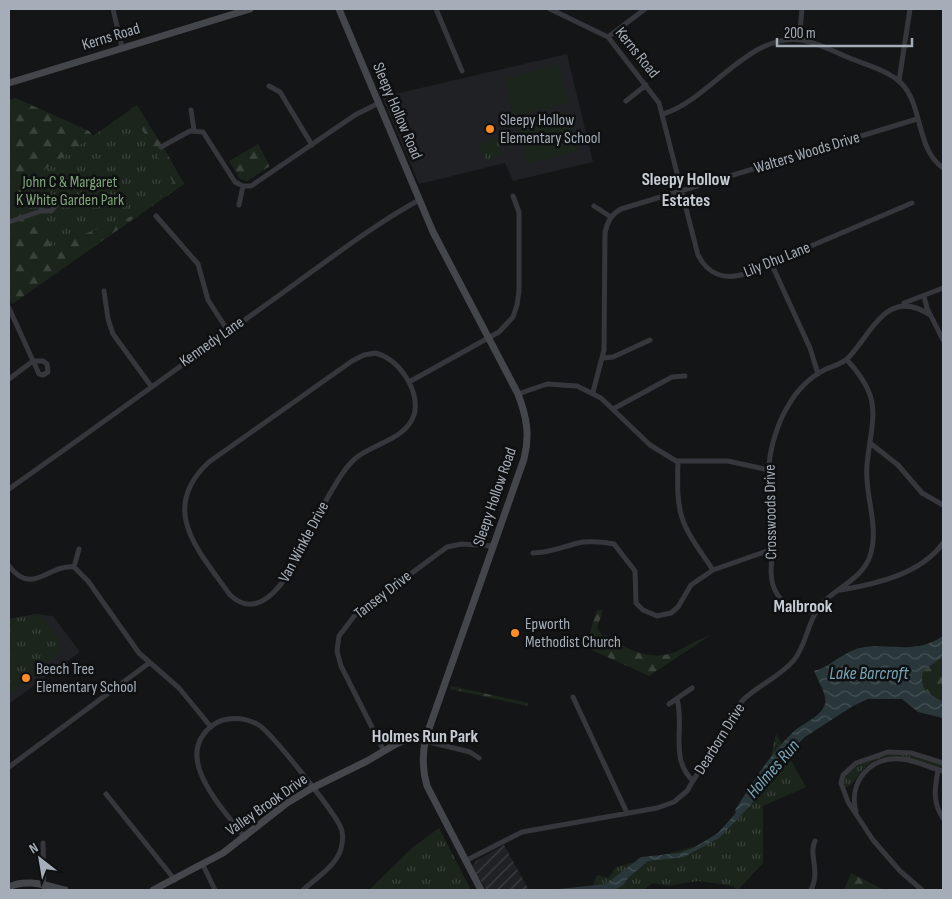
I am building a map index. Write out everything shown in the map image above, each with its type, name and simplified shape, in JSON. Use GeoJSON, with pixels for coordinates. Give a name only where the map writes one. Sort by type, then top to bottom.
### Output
{"type":"FeatureCollection","features":[{"type":"Feature","properties":{"kind":"main road","name":"Kerns Road"},"geometry":{"type":"LineString","coordinates":[[9,83],[250,9]]}},
{"type":"Feature","properties":{"kind":"main road","name":"Sleepy Hollow Road"},"geometry":{"type":"LineString","coordinates":[[339,9],[433,232],[518,394],[527,421],[528,442],[426,739],[423,763],[427,786],[481,890]]}},
{"type":"Feature","properties":{"kind":"main road","name":"Valley Brook Drive"},"geometry":{"type":"LineString","coordinates":[[153,890],[203,865],[245,838],[287,804],[312,788],[413,737],[426,739]]}},
{"type":"Feature","properties":{"kind":"main road"},"geometry":{"type":"LineString","coordinates":[[9,887],[23,883],[65,890]]}},
{"type":"Feature","properties":{"kind":"street"},"geometry":{"type":"LineString","coordinates":[[113,9],[122,48]]}},
{"type":"Feature","properties":{"kind":"street"},"geometry":{"type":"LineString","coordinates":[[436,9],[462,71]]}},
{"type":"Feature","properties":{"kind":"street","name":"Kerns Road"},"geometry":{"type":"LineString","coordinates":[[550,9],[608,37],[659,103],[663,114]]}},
{"type":"Feature","properties":{"kind":"street"},"geometry":{"type":"LineString","coordinates":[[608,37],[645,9]]}},
{"type":"Feature","properties":{"kind":"street"},"geometry":{"type":"LineString","coordinates":[[799,40],[802,9]]}},
{"type":"Feature","properties":{"kind":"street"},"geometry":{"type":"LineString","coordinates":[[899,81],[910,9]]}},
{"type":"Feature","properties":{"kind":"street"},"geometry":{"type":"LineString","coordinates":[[663,114],[684,105],[762,47],[779,42],[799,40],[838,53],[899,81],[908,93],[931,154],[943,168]]}},
{"type":"Feature","properties":{"kind":"street"},"geometry":{"type":"LineString","coordinates":[[626,101],[646,85]]}},
{"type":"Feature","properties":{"kind":"street"},"geometry":{"type":"LineString","coordinates":[[269,86],[280,92],[312,145]]}},
{"type":"Feature","properties":{"kind":"street"},"geometry":{"type":"LineString","coordinates":[[161,147],[194,130],[206,134],[235,182],[243,186],[256,184],[355,116],[379,103]]}},
{"type":"Feature","properties":{"kind":"street"},"geometry":{"type":"LineString","coordinates":[[191,110],[194,130]]}},
{"type":"Feature","properties":{"kind":"street","name":"Lily Dhu Lane"},"geometry":{"type":"LineString","coordinates":[[663,114],[698,255],[710,271],[718,275],[733,277],[771,263],[912,203]]}},
{"type":"Feature","properties":{"kind":"street","name":"Walters Woods Drive"},"geometry":{"type":"LineString","coordinates":[[611,217],[621,209],[917,119]]}},
{"type":"Feature","properties":{"kind":"street"},"geometry":{"type":"LineString","coordinates":[[239,206],[243,186]]}},
{"type":"Feature","properties":{"kind":"street"},"geometry":{"type":"LineString","coordinates":[[409,382],[488,338],[508,324],[516,310],[519,298],[519,212],[513,196]]}},
{"type":"Feature","properties":{"kind":"street","name":"Kennedy Lane"},"geometry":{"type":"LineString","coordinates":[[9,489],[228,330],[366,234],[419,200]]}},
{"type":"Feature","properties":{"kind":"street"},"geometry":{"type":"LineString","coordinates":[[593,392],[603,358],[605,233],[611,217],[594,206]]}},
{"type":"Feature","properties":{"kind":"street"},"geometry":{"type":"LineString","coordinates":[[9,222],[41,211]]}},
{"type":"Feature","properties":{"kind":"street"},"geometry":{"type":"LineString","coordinates":[[156,216],[198,264],[208,300],[228,330]]}},
{"type":"Feature","properties":{"kind":"street"},"geometry":{"type":"LineString","coordinates":[[771,263],[810,348],[818,374]]}},
{"type":"Feature","properties":{"kind":"street"},"geometry":{"type":"LineString","coordinates":[[943,288],[924,296],[930,315],[943,340]]}},
{"type":"Feature","properties":{"kind":"street"},"geometry":{"type":"LineString","coordinates":[[104,291],[108,319],[113,334],[151,386]]}},
{"type":"Feature","properties":{"kind":"street","name":"Crosswoods Drive"},"geometry":{"type":"LineString","coordinates":[[815,613],[789,605],[780,598],[772,580],[774,520],[769,470],[774,440],[785,410],[799,390],[818,374],[847,360],[880,319],[899,305],[924,296]]}},
{"type":"Feature","properties":{"kind":"street"},"geometry":{"type":"LineString","coordinates":[[899,305],[915,306],[930,315]]}},
{"type":"Feature","properties":{"kind":"street"},"geometry":{"type":"LineString","coordinates":[[9,308],[33,361],[9,379]]}},
{"type":"Feature","properties":{"kind":"street"},"geometry":{"type":"LineString","coordinates":[[603,358],[622,354],[650,340]]}},
{"type":"Feature","properties":{"kind":"street","name":"Van Winkle Drive"},"geometry":{"type":"LineString","coordinates":[[375,353],[386,357],[409,382],[415,409],[409,424],[399,434],[364,452],[350,463],[327,498],[282,584],[268,597],[254,603],[244,603],[234,599],[200,554],[185,525],[186,502],[199,473],[209,462],[364,355],[375,353]]}},
{"type":"Feature","properties":{"kind":"street","name":"Dearborn Drive"},"geometry":{"type":"LineString","coordinates":[[465,861],[522,832],[627,813],[674,802],[684,795],[743,701],[794,660],[803,646],[815,613],[822,603],[841,590],[860,572],[871,554],[873,522],[867,471],[874,416],[871,393],[861,376],[847,360]]}},
{"type":"Feature","properties":{"kind":"street"},"geometry":{"type":"LineString","coordinates":[[613,409],[672,377],[685,376]]}},
{"type":"Feature","properties":{"kind":"street"},"geometry":{"type":"LineString","coordinates":[[518,394],[555,383],[577,386],[593,392],[650,445],[678,461],[728,461],[769,470]]}},
{"type":"Feature","properties":{"kind":"street"},"geometry":{"type":"LineString","coordinates":[[870,443],[891,459],[922,493],[943,504]]}},
{"type":"Feature","properties":{"kind":"street"},"geometry":{"type":"LineString","coordinates":[[678,461],[678,499],[682,522],[713,570]]}},
{"type":"Feature","properties":{"kind":"street"},"geometry":{"type":"LineString","coordinates":[[533,553],[548,554],[581,542],[614,544],[635,571],[636,603],[643,610],[657,616],[671,613],[678,607],[691,585],[713,570],[773,549]]}},
{"type":"Feature","properties":{"kind":"street","name":"Tansey Drive"},"geometry":{"type":"LineString","coordinates":[[384,751],[341,666],[337,651],[341,632],[355,614],[443,549],[462,544],[493,546]]}},
{"type":"Feature","properties":{"kind":"street"},"geometry":{"type":"LineString","coordinates":[[841,590],[867,586],[891,578],[924,560],[943,544]]}},
{"type":"Feature","properties":{"kind":"street"},"geometry":{"type":"LineString","coordinates":[[74,567],[79,549]]}},
{"type":"Feature","properties":{"kind":"street"},"geometry":{"type":"LineString","coordinates":[[9,566],[18,576],[30,579],[74,567],[80,571],[132,644],[149,663],[179,688],[211,727]]}},
{"type":"Feature","properties":{"kind":"street"},"geometry":{"type":"LineString","coordinates":[[9,767],[149,663]]}},
{"type":"Feature","properties":{"kind":"street"},"geometry":{"type":"LineString","coordinates":[[669,704],[692,688]]}},
{"type":"Feature","properties":{"kind":"street"},"geometry":{"type":"LineString","coordinates":[[573,697],[627,813]]}},
{"type":"Feature","properties":{"kind":"street"},"geometry":{"type":"LineString","coordinates":[[677,699],[680,716],[680,756],[685,771],[694,780]]}},
{"type":"Feature","properties":{"kind":"street"},"geometry":{"type":"LineString","coordinates":[[245,838],[199,773],[196,758],[198,746],[211,727],[218,722],[234,719],[248,720],[260,725],[272,737],[341,828],[342,842],[336,859],[303,890]]}},
{"type":"Feature","properties":{"kind":"street","name":"Valley Brook Drive"},"geometry":{"type":"LineString","coordinates":[[426,739],[470,752],[479,758]]}},
{"type":"Feature","properties":{"kind":"street"},"geometry":{"type":"LineString","coordinates":[[922,890],[882,851],[842,792],[841,783],[843,775],[856,763],[895,751],[911,753],[943,763]]}},
{"type":"Feature","properties":{"kind":"street"},"geometry":{"type":"LineString","coordinates":[[857,815],[854,802],[855,788],[861,776],[876,763],[888,759],[904,759],[941,770],[934,794],[938,810],[943,818]]}},
{"type":"Feature","properties":{"kind":"street"},"geometry":{"type":"LineString","coordinates":[[106,794],[175,880]]}},
{"type":"Feature","properties":{"kind":"street"},"geometry":{"type":"LineString","coordinates":[[811,890],[816,872],[812,848],[815,840]]}},
{"type":"Feature","properties":{"kind":"street"},"geometry":{"type":"LineString","coordinates":[[44,843],[44,888]]}},
{"type":"Feature","properties":{"kind":"street"},"geometry":{"type":"LineString","coordinates":[[203,865],[215,890]]}},
{"type":"Feature","properties":{"kind":"shaded area","name":"Sleepy Hollow Elementary School"},"geometry":{"type":"Polygon","coordinates":[[[567,54],[593,162],[513,181],[505,163],[419,184],[382,97],[567,54]]]}},
{"type":"Feature","properties":{"kind":"shaded area","name":"Beech Tree Elementary School"},"geometry":{"type":"Polygon","coordinates":[[[35,614],[53,616],[80,652],[9,704],[9,619],[35,614]]]}},
{"type":"Feature","properties":{"kind":"shaded area"},"geometry":{"type":"Polygon","coordinates":[[[504,845],[529,890],[486,890],[475,871],[473,866],[476,861],[504,845]]]}},
{"type":"Feature","properties":{"kind":"green space"},"geometry":{"type":"Polygon","coordinates":[[[559,65],[568,103],[514,117],[505,79],[559,65]]]}},
{"type":"Feature","properties":{"kind":"green space","name":"John C & Margaret K White Garden Park"},"geometry":{"type":"Polygon","coordinates":[[[15,98],[89,131],[93,136],[137,105],[184,184],[12,304],[9,297],[9,104],[10,100],[15,98]]]}},
{"type":"Feature","properties":{"kind":"green space"},"geometry":{"type":"Polygon","coordinates":[[[15,98],[89,131],[93,136],[41,172],[38,178],[20,187],[52,246],[143,212],[12,304],[9,297],[9,104],[10,100],[15,98]]]}},
{"type":"Feature","properties":{"kind":"green space"},"geometry":{"type":"Polygon","coordinates":[[[137,105],[184,184],[150,207],[173,182],[130,109],[137,105]]]}},
{"type":"Feature","properties":{"kind":"green space"},"geometry":{"type":"Polygon","coordinates":[[[568,112],[578,151],[527,164],[517,126],[568,112]]]}},
{"type":"Feature","properties":{"kind":"green space"},"geometry":{"type":"Polygon","coordinates":[[[496,137],[503,154],[486,161],[479,144],[496,137]]]}},
{"type":"Feature","properties":{"kind":"green space"},"geometry":{"type":"Polygon","coordinates":[[[258,144],[270,166],[247,181],[240,179],[229,161],[258,144]]]}},
{"type":"Feature","properties":{"kind":"green space"},"geometry":{"type":"Polygon","coordinates":[[[597,610],[603,610],[597,628],[603,636],[606,635],[638,653],[647,655],[656,656],[675,652],[711,635],[649,676],[585,647],[597,610]]]}},
{"type":"Feature","properties":{"kind":"green space","name":"Beech Tree Elementary School"},"geometry":{"type":"Polygon","coordinates":[[[39,614],[43,616],[61,645],[60,652],[9,696],[9,619],[39,614]]]}},
{"type":"Feature","properties":{"kind":"green space"},"geometry":{"type":"Polygon","coordinates":[[[943,657],[943,701],[933,696],[923,687],[922,677],[923,671],[943,657]]]}},
{"type":"Feature","properties":{"kind":"green space"},"geometry":{"type":"Polygon","coordinates":[[[451,686],[528,703],[527,706],[450,689],[451,686]]]}},
{"type":"Feature","properties":{"kind":"green space"},"geometry":{"type":"Polygon","coordinates":[[[776,734],[806,787],[763,806],[763,863],[738,890],[733,886],[698,881],[668,886],[653,883],[643,890],[591,890],[597,875],[608,878],[616,867],[715,841],[769,765],[776,734]]]}},
{"type":"Feature","properties":{"kind":"green space"},"geometry":{"type":"Polygon","coordinates":[[[902,754],[943,765],[943,768],[901,758],[881,758],[863,769],[853,783],[844,788],[842,779],[854,767],[877,757],[902,754]]]}},
{"type":"Feature","properties":{"kind":"green space"},"geometry":{"type":"Polygon","coordinates":[[[439,828],[471,890],[369,890],[412,848],[439,828]]]}},
{"type":"Feature","properties":{"kind":"green space"},"geometry":{"type":"Polygon","coordinates":[[[851,873],[884,890],[844,890],[851,873]]]}},
{"type":"Feature","properties":{"kind":"water","name":"Lake Barcroft"},"geometry":{"type":"Polygon","coordinates":[[[943,636],[943,657],[923,671],[922,682],[923,687],[929,693],[943,701],[943,718],[918,712],[902,699],[868,699],[853,706],[805,737],[786,756],[750,806],[719,838],[684,857],[648,861],[629,877],[623,885],[614,890],[549,890],[606,884],[641,857],[681,853],[718,833],[736,813],[735,810],[776,750],[793,732],[823,709],[826,701],[814,671],[860,648],[912,647],[932,642],[943,636]]]}},
{"type":"Feature","properties":{"kind":"place","name":"Sleepy Hollow Elementary School"},"geometry":{"type":"Point","coordinates":[490,129]}},
{"type":"Feature","properties":{"kind":"place","name":"Epworth Methodist Church"},"geometry":{"type":"Point","coordinates":[515,633]}},
{"type":"Feature","properties":{"kind":"place","name":"Beech Tree Elementary School"},"geometry":{"type":"Point","coordinates":[26,678]}},
{"type":"Feature","properties":{"kind":"district","name":"Sleepy Hollow Estates"},"geometry":{"type":"Point","coordinates":[686,189]}},
{"type":"Feature","properties":{"kind":"district","name":"Malbrook"},"geometry":{"type":"Point","coordinates":[803,606]}},
{"type":"Feature","properties":{"kind":"district","name":"Holmes Run Park"},"geometry":{"type":"Point","coordinates":[425,736]}},
{"type":"Feature","properties":{"kind":"water label","name":"Holmes Run"},"geometry":{"type":"Point","coordinates":[773,769]}}]}
